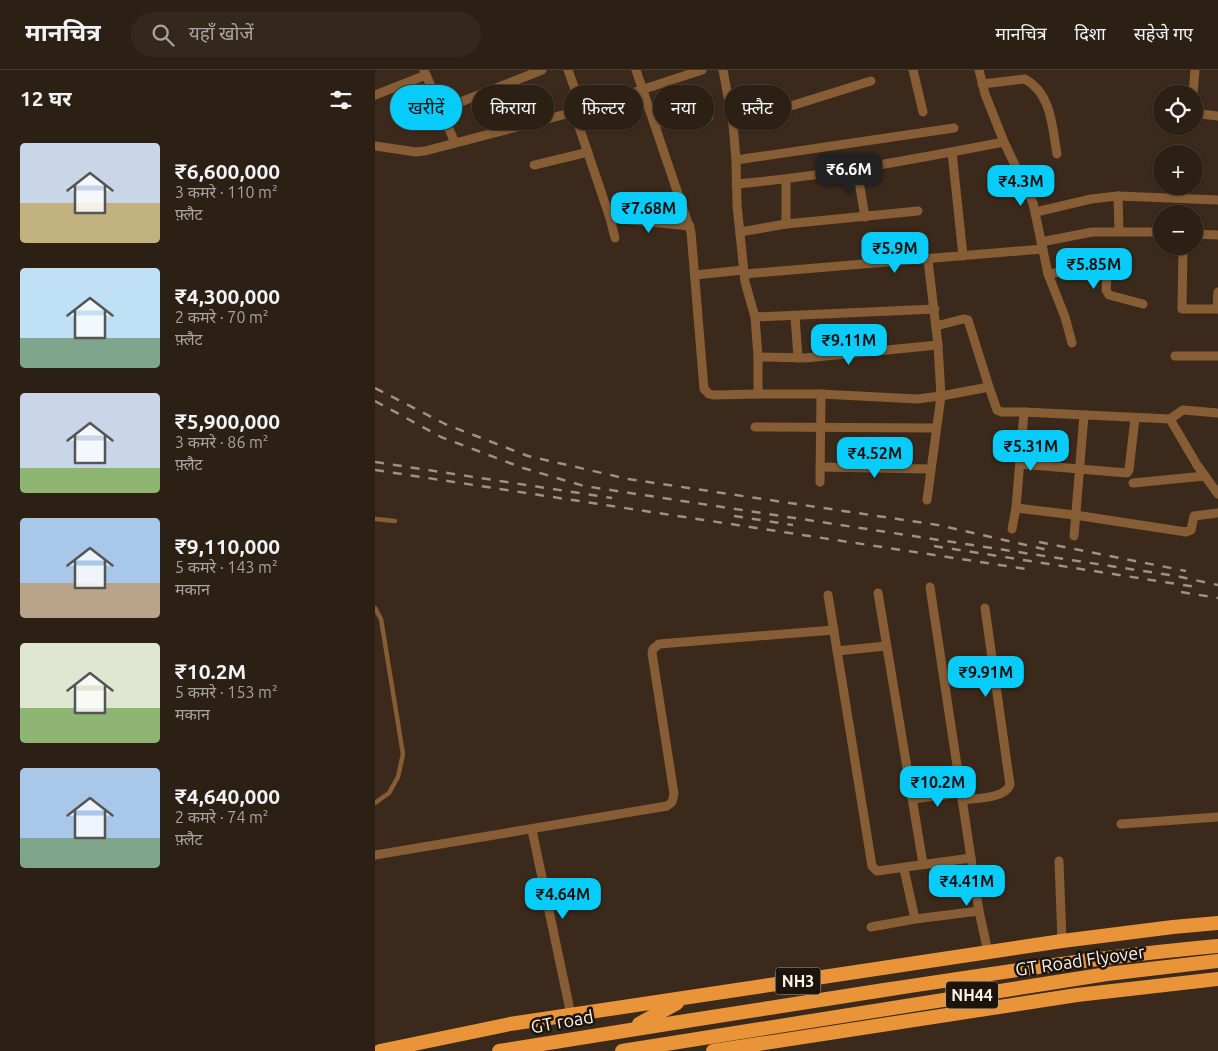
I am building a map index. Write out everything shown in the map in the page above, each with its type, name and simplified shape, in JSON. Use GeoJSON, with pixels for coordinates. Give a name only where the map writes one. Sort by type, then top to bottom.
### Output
{"type":"FeatureCollection","features":[{"type":"Feature","properties":{"kind":"highway","name":"NH3"},"geometry":{"type":"LineString","coordinates":[[380,1051],[510,1024],[1062,941],[1218,923]]}},
{"type":"Feature","properties":{"kind":"highway","name":"GT Road Flyover"},"geometry":{"type":"LineString","coordinates":[[632,1028],[1028,968],[1218,946]]}},
{"type":"Feature","properties":{"kind":"highway","name":"GT Road Flyover"},"geometry":{"type":"LineString","coordinates":[[622,1051],[1107,974],[1218,962]]}},
{"type":"Feature","properties":{"kind":"highway"},"geometry":{"type":"LineString","coordinates":[[713,1051],[1077,995],[1218,979]]}},
{"type":"Feature","properties":{"kind":"highway"},"geometry":{"type":"LineString","coordinates":[[632,1028],[687,997]]}},
{"type":"Feature","properties":{"kind":"highway","name":"GT road"},"geometry":{"type":"LineString","coordinates":[[499,1051],[632,1028]]}},
{"type":"Feature","properties":{"kind":"street"},"geometry":{"type":"LineString","coordinates":[[462,101],[543,70]]}},
{"type":"Feature","properties":{"kind":"street"},"geometry":{"type":"LineString","coordinates":[[568,70],[572,85]]}},
{"type":"Feature","properties":{"kind":"street"},"geometry":{"type":"LineString","coordinates":[[636,70],[642,85]]}},
{"type":"Feature","properties":{"kind":"street"},"geometry":{"type":"LineString","coordinates":[[653,120],[643,88],[702,70]]}},
{"type":"Feature","properties":{"kind":"street"},"geometry":{"type":"LineString","coordinates":[[723,70],[726,85]]}},
{"type":"Feature","properties":{"kind":"street"},"geometry":{"type":"LineString","coordinates":[[913,70],[923,112]]}},
{"type":"Feature","properties":{"kind":"street"},"geometry":{"type":"LineString","coordinates":[[979,70],[982,84],[1004,142],[1036,212],[1048,274],[1065,317],[1072,343]]}},
{"type":"Feature","properties":{"kind":"street"},"geometry":{"type":"LineString","coordinates":[[1194,85],[1195,70]]}},
{"type":"Feature","properties":{"kind":"street"},"geometry":{"type":"LineString","coordinates":[[375,95],[425,73],[430,85]]}},
{"type":"Feature","properties":{"kind":"street"},"geometry":{"type":"LineString","coordinates":[[982,84],[1025,79],[1037,87],[1044,98],[1049,112],[1057,154]]}},
{"type":"Feature","properties":{"kind":"street"},"geometry":{"type":"LineString","coordinates":[[791,106],[871,80]]}},
{"type":"Feature","properties":{"kind":"street"},"geometry":{"type":"LineString","coordinates":[[375,146],[416,152],[564,114]]}},
{"type":"Feature","properties":{"kind":"street"},"geometry":{"type":"LineString","coordinates":[[1203,114],[1218,116]]}},
{"type":"Feature","properties":{"kind":"street"},"geometry":{"type":"LineString","coordinates":[[736,160],[954,128]]}},
{"type":"Feature","properties":{"kind":"street"},"geometry":{"type":"LineString","coordinates":[[449,130],[455,142]]}},
{"type":"Feature","properties":{"kind":"street"},"geometry":{"type":"LineString","coordinates":[[583,130],[615,238]]}},
{"type":"Feature","properties":{"kind":"street"},"geometry":{"type":"LineString","coordinates":[[656,130],[690,226],[704,389],[709,394],[821,394],[908,399],[941,396],[989,387]]}},
{"type":"Feature","properties":{"kind":"street"},"geometry":{"type":"LineString","coordinates":[[734,130],[744,272],[747,291],[755,317],[758,394]]}},
{"type":"Feature","properties":{"kind":"street"},"geometry":{"type":"LineString","coordinates":[[736,184],[785,180],[857,170],[1004,142]]}},
{"type":"Feature","properties":{"kind":"street"},"geometry":{"type":"LineString","coordinates":[[535,165],[588,152]]}},
{"type":"Feature","properties":{"kind":"street"},"geometry":{"type":"LineString","coordinates":[[952,152],[963,256]]}},
{"type":"Feature","properties":{"kind":"street"},"geometry":{"type":"LineString","coordinates":[[857,170],[865,217]]}},
{"type":"Feature","properties":{"kind":"street"},"geometry":{"type":"LineString","coordinates":[[785,180],[786,224]]}},
{"type":"Feature","properties":{"kind":"street"},"geometry":{"type":"LineString","coordinates":[[1036,212],[1091,199],[1117,196],[1218,200]]}},
{"type":"Feature","properties":{"kind":"street"},"geometry":{"type":"LineString","coordinates":[[1117,196],[1119,231]]}},
{"type":"Feature","properties":{"kind":"street"},"geometry":{"type":"LineString","coordinates":[[740,232],[786,224],[918,211]]}},
{"type":"Feature","properties":{"kind":"street"},"geometry":{"type":"LineString","coordinates":[[610,218],[690,226]]}},
{"type":"Feature","properties":{"kind":"street"},"geometry":{"type":"LineString","coordinates":[[695,275],[928,260],[1042,245],[1092,232],[1153,232]]}},
{"type":"Feature","properties":{"kind":"street"},"geometry":{"type":"LineString","coordinates":[[1203,234],[1218,235]]}},
{"type":"Feature","properties":{"kind":"street"},"geometry":{"type":"LineString","coordinates":[[1183,255],[1182,308],[1184,310],[1217,309],[1218,292]]}},
{"type":"Feature","properties":{"kind":"street"},"geometry":{"type":"LineString","coordinates":[[927,500],[941,396],[935,309],[928,260]]}},
{"type":"Feature","properties":{"kind":"street"},"geometry":{"type":"LineString","coordinates":[[1048,274],[1106,265],[1108,267],[1106,290],[1109,295],[1143,304]]}},
{"type":"Feature","properties":{"kind":"street"},"geometry":{"type":"LineString","coordinates":[[755,317],[935,309]]}},
{"type":"Feature","properties":{"kind":"street"},"geometry":{"type":"LineString","coordinates":[[795,316],[798,358]]}},
{"type":"Feature","properties":{"kind":"street"},"geometry":{"type":"LineString","coordinates":[[936,326],[963,319],[968,320],[999,412],[1170,419],[1183,410],[1218,413]]}},
{"type":"Feature","properties":{"kind":"street"},"geometry":{"type":"LineString","coordinates":[[758,357],[798,358],[938,345]]}},
{"type":"Feature","properties":{"kind":"street"},"geometry":{"type":"LineString","coordinates":[[1175,356],[1218,356]]}},
{"type":"Feature","properties":{"kind":"street"},"geometry":{"type":"LineString","coordinates":[[820,482],[821,394]]}},
{"type":"Feature","properties":{"kind":"street"},"geometry":{"type":"LineString","coordinates":[[1012,529],[1016,508],[1024,412]]}},
{"type":"Feature","properties":{"kind":"street"},"geometry":{"type":"LineString","coordinates":[[1074,536],[1084,415]]}},
{"type":"Feature","properties":{"kind":"street"},"geometry":{"type":"LineString","coordinates":[[1020,464],[1127,473],[1129,470],[1135,418]]}},
{"type":"Feature","properties":{"kind":"street"},"geometry":{"type":"LineString","coordinates":[[1170,419],[1218,494]]}},
{"type":"Feature","properties":{"kind":"street"},"geometry":{"type":"LineString","coordinates":[[755,427],[936,428]]}},
{"type":"Feature","properties":{"kind":"street"},"geometry":{"type":"LineString","coordinates":[[820,467],[930,469]]}},
{"type":"Feature","properties":{"kind":"street"},"geometry":{"type":"LineString","coordinates":[[1133,483],[1205,476]]}},
{"type":"Feature","properties":{"kind":"street"},"geometry":{"type":"LineString","coordinates":[[1016,508],[1186,532],[1191,530],[1195,516],[1218,513]]}},
{"type":"Feature","properties":{"kind":"street"},"geometry":{"type":"LineString","coordinates":[[929,587],[979,911],[988,952]]}},
{"type":"Feature","properties":{"kind":"street"},"geometry":{"type":"LineString","coordinates":[[878,593],[923,864]]}},
{"type":"Feature","properties":{"kind":"street"},"geometry":{"type":"LineString","coordinates":[[828,595],[872,866],[877,871],[971,858]]}},
{"type":"Feature","properties":{"kind":"street"},"geometry":{"type":"LineString","coordinates":[[912,800],[1001,794],[1010,785],[985,608]]}},
{"type":"Feature","properties":{"kind":"street"},"geometry":{"type":"LineString","coordinates":[[375,855],[667,806],[672,802],[673,794],[652,653],[656,646],[659,644],[834,630]]}},
{"type":"Feature","properties":{"kind":"street"},"geometry":{"type":"LineString","coordinates":[[837,651],[886,646]]}},
{"type":"Feature","properties":{"kind":"street"},"geometry":{"type":"LineString","coordinates":[[1121,824],[1218,817]]}},
{"type":"Feature","properties":{"kind":"street"},"geometry":{"type":"LineString","coordinates":[[532,830],[571,1016]]}},
{"type":"Feature","properties":{"kind":"street"},"geometry":{"type":"LineString","coordinates":[[1059,861],[1062,941]]}},
{"type":"Feature","properties":{"kind":"street"},"geometry":{"type":"LineString","coordinates":[[904,868],[915,918]]}},
{"type":"Feature","properties":{"kind":"street"},"geometry":{"type":"LineString","coordinates":[[871,926],[915,918],[979,911]]}},
{"type":"Feature","properties":{"kind":"lane"},"geometry":{"type":"LineString","coordinates":[[375,519],[395,521]]}},
{"type":"Feature","properties":{"kind":"lane"},"geometry":{"type":"LineString","coordinates":[[375,608],[381,619],[403,754],[398,777],[389,792],[375,803]]}},
{"type":"Feature","properties":{"kind":"railway"},"geometry":{"type":"LineString","coordinates":[[375,388],[445,424],[528,456],[628,479],[938,525],[1048,550]]}},
{"type":"Feature","properties":{"kind":"railway"},"geometry":{"type":"LineString","coordinates":[[375,401],[441,437],[523,468],[584,486],[1176,576],[1218,585]]}},
{"type":"Feature","properties":{"kind":"railway"},"geometry":{"type":"LineString","coordinates":[[375,462],[612,498]]}},
{"type":"Feature","properties":{"kind":"railway"},"geometry":{"type":"LineString","coordinates":[[375,470],[1033,570]]}},
{"type":"Feature","properties":{"kind":"railway"},"geometry":{"type":"LineString","coordinates":[[734,516],[793,525]]}},
{"type":"Feature","properties":{"kind":"railway"},"geometry":{"type":"LineString","coordinates":[[1039,542],[1186,571]]}},
{"type":"Feature","properties":{"kind":"railway"},"geometry":{"type":"LineString","coordinates":[[934,546],[1196,587]]}},
{"type":"Feature","properties":{"kind":"railway"},"geometry":{"type":"LineString","coordinates":[[1181,592],[1218,598]]}}]}
